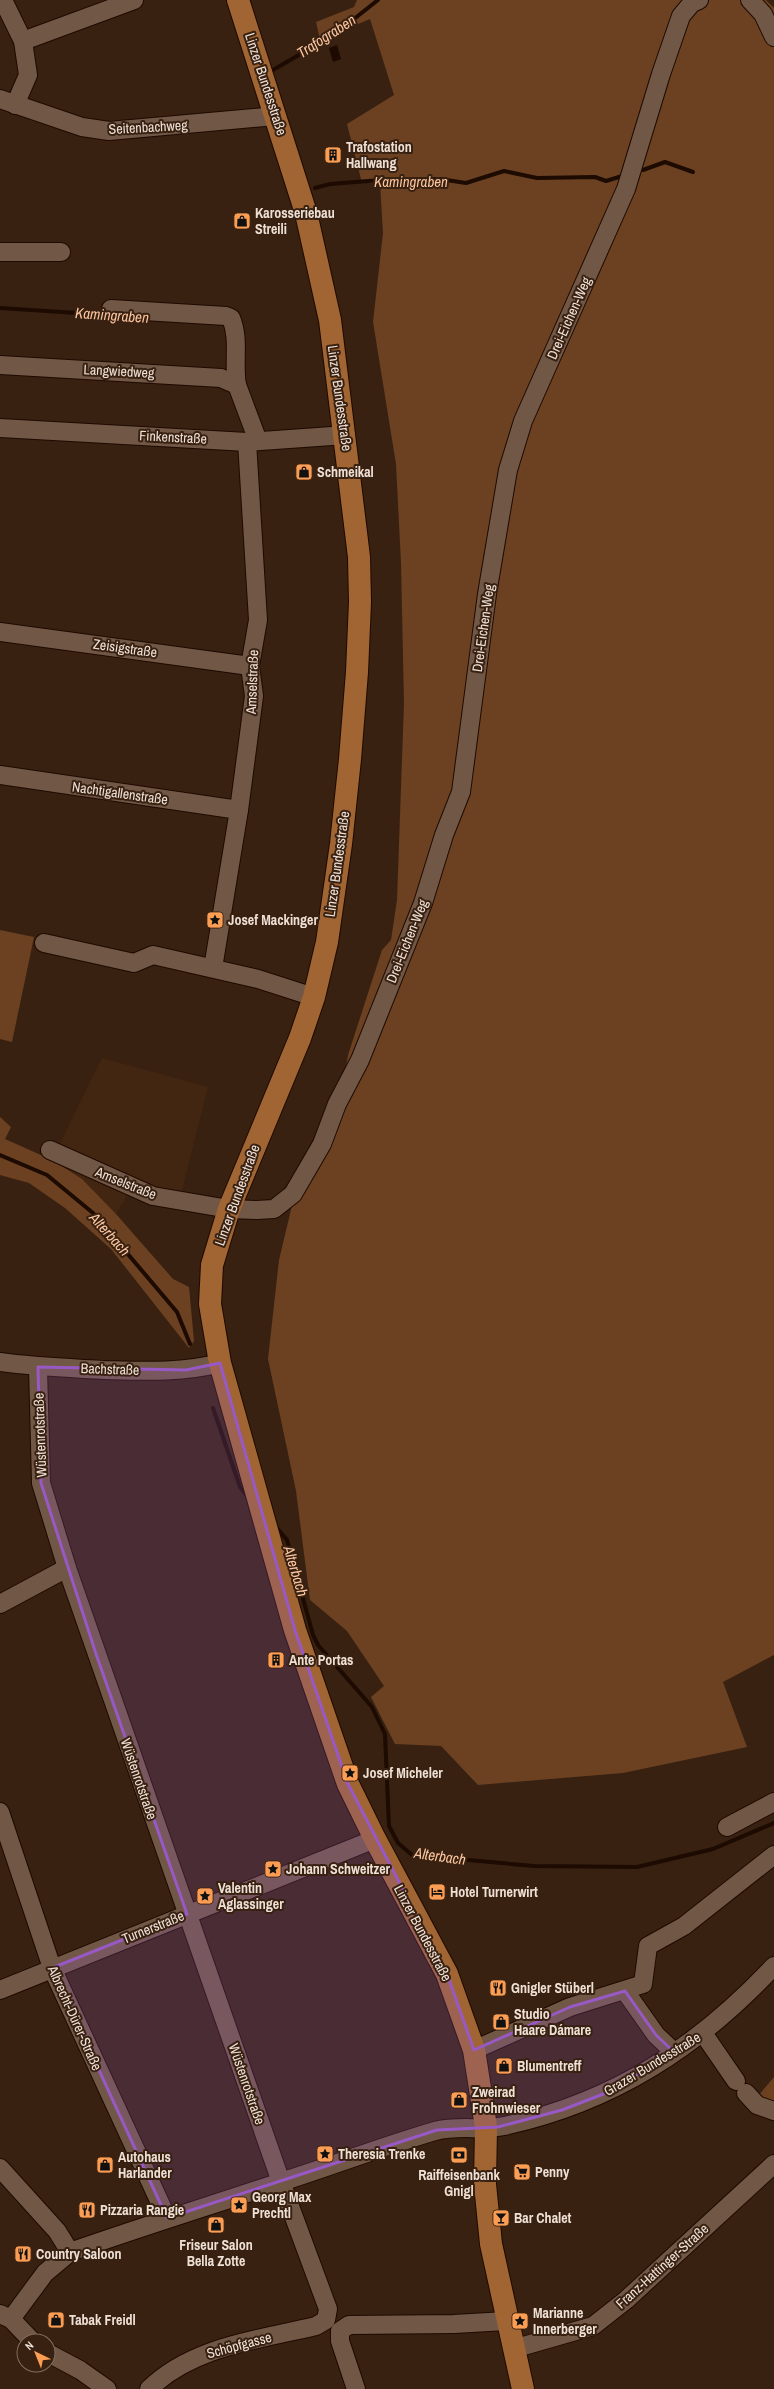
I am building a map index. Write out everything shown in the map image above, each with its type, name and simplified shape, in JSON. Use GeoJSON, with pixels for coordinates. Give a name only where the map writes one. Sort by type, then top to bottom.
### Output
{"type":"FeatureCollection","features":[{"type":"Feature","properties":{"kind":"main road","name":"Linzer Bundesstraße"},"geometry":{"type":"LineString","coordinates":[[238,0],[306,213],[327,305],[346,435],[359,557],[357,672],[341,844],[326,942],[314,997],[280,1086],[229,1209],[212,1264],[210,1304],[220,1363],[296,1630],[348,1784],[374,1839],[447,1974],[474,2050],[486,2127],[487,2212],[496,2273],[523,2389]]}},
{"type":"Feature","properties":{"kind":"street"},"geometry":{"type":"LineString","coordinates":[[3,0],[23,41],[28,75],[7,102]]}},
{"type":"Feature","properties":{"kind":"street"},"geometry":{"type":"LineString","coordinates":[[23,41],[134,0]]}},
{"type":"Feature","properties":{"kind":"street","name":"Drei-Eichen-Weg"},"geometry":{"type":"LineString","coordinates":[[229,1209],[274,1209],[293,1194],[322,1144],[337,1104],[360,1060],[423,903],[444,835],[461,792],[487,594],[508,470],[523,421],[626,189],[661,74],[682,16],[692,3],[699,0]]}},
{"type":"Feature","properties":{"kind":"street"},"geometry":{"type":"LineString","coordinates":[[750,0],[763,14],[774,37]]}},
{"type":"Feature","properties":{"kind":"street","name":"Seitenbachweg"},"geometry":{"type":"LineString","coordinates":[[7,102],[82,127],[109,131],[276,116]]}},
{"type":"Feature","properties":{"kind":"street"},"geometry":{"type":"LineString","coordinates":[[0,252],[61,252]]}},
{"type":"Feature","properties":{"kind":"street"},"geometry":{"type":"LineString","coordinates":[[111,309],[231,318],[236,329],[234,371],[252,441]]}},
{"type":"Feature","properties":{"kind":"street","name":"Langwiedweg"},"geometry":{"type":"LineString","coordinates":[[0,365],[221,378],[237,384]]}},
{"type":"Feature","properties":{"kind":"street","name":"Finkenstraße"},"geometry":{"type":"LineString","coordinates":[[0,428],[252,441],[346,435]]}},
{"type":"Feature","properties":{"kind":"street","name":"Amselstraße"},"geometry":{"type":"LineString","coordinates":[[213,968],[239,810],[254,696],[250,666],[258,620],[252,441]]}},
{"type":"Feature","properties":{"kind":"street","name":"Zeisigstraße"},"geometry":{"type":"LineString","coordinates":[[0,632],[250,666]]}},
{"type":"Feature","properties":{"kind":"street","name":"Nachtigallenstraße"},"geometry":{"type":"LineString","coordinates":[[0,775],[239,810]]}},
{"type":"Feature","properties":{"kind":"street"},"geometry":{"type":"LineString","coordinates":[[44,943],[134,963],[153,956],[213,968],[258,979],[314,997]]}},
{"type":"Feature","properties":{"kind":"street","name":"Amselstraße"},"geometry":{"type":"LineString","coordinates":[[50,1150],[153,1196],[229,1209]]}},
{"type":"Feature","properties":{"kind":"street","name":"Bachstraße"},"geometry":{"type":"LineString","coordinates":[[0,1362],[38,1367],[186,1370],[220,1363]]}},
{"type":"Feature","properties":{"kind":"street","name":"Wüstenrotstraße"},"geometry":{"type":"LineString","coordinates":[[38,1367],[41,1482],[66,1568],[281,2182],[328,2310]]}},
{"type":"Feature","properties":{"kind":"street"},"geometry":{"type":"LineString","coordinates":[[0,1604],[66,1568]]}},
{"type":"Feature","properties":{"kind":"street"},"geometry":{"type":"LineString","coordinates":[[727,1827],[774,1802]]}},
{"type":"Feature","properties":{"kind":"street","name":"Albrecht-Dürer-Straße"},"geometry":{"type":"LineString","coordinates":[[0,1812],[52,1968],[166,2218]]}},
{"type":"Feature","properties":{"kind":"street","name":"Turnerstraße"},"geometry":{"type":"LineString","coordinates":[[0,1990],[374,1839]]}},
{"type":"Feature","properties":{"kind":"street"},"geometry":{"type":"LineString","coordinates":[[474,2050],[570,2007],[625,1991],[643,1984],[648,1946],[684,1926],[774,1855]]}},
{"type":"Feature","properties":{"kind":"street","name":"Grazer Bundesstraße"},"geometry":{"type":"LineString","coordinates":[[70,2252],[166,2218],[281,2182],[437,2130],[504,2126],[562,2110],[606,2093],[652,2067],[703,2033],[747,1996],[774,1966]]}},
{"type":"Feature","properties":{"kind":"street"},"geometry":{"type":"LineString","coordinates":[[625,1991],[656,2035],[674,2052]]}},
{"type":"Feature","properties":{"kind":"street"},"geometry":{"type":"LineString","coordinates":[[703,2033],[741,2087],[757,2105],[774,2111]]}},
{"type":"Feature","properties":{"kind":"street","name":"Franz-Hattinger-Straße"},"geometry":{"type":"LineString","coordinates":[[513,2349],[593,2326],[626,2300],[774,2164]]}},
{"type":"Feature","properties":{"kind":"street"},"geometry":{"type":"LineString","coordinates":[[0,2168],[57,2231],[70,2252],[45,2273],[5,2316],[23,2333]]}},
{"type":"Feature","properties":{"kind":"street","name":"Schöpfgasse"},"geometry":{"type":"LineString","coordinates":[[149,2389],[184,2362],[214,2350],[316,2326],[326,2320],[328,2310]]}},
{"type":"Feature","properties":{"kind":"street"},"geometry":{"type":"LineString","coordinates":[[356,2389],[340,2341],[340,2330],[349,2325],[454,2324],[506,2321]]}},
{"type":"Feature","properties":{"kind":"street"},"geometry":{"type":"LineString","coordinates":[[56,2357],[80,2370],[107,2389]]}},
{"type":"Feature","properties":{"kind":"highlighted area"},"geometry":{"type":"Polygon","coordinates":[[[220,1363],[295,1630],[348,1784],[447,1974],[474,2050],[570,2007],[625,1991],[656,2035],[674,2052],[606,2093],[562,2110],[498,2127],[437,2130],[167,2218],[52,1968],[187,1914],[96,1654],[41,1483],[38,1367],[186,1370],[220,1363]]]}},
{"type":"Feature","properties":{"kind":"shaded area"},"geometry":{"type":"Polygon","coordinates":[[[357,0],[766,0],[774,8],[774,1655],[723,1682],[747,1747],[623,1773],[478,1785],[441,1746],[395,1744],[371,1697],[384,1686],[347,1631],[310,1600],[296,1491],[268,1359],[279,1260],[299,1176],[342,1091],[348,1055],[382,950],[391,940],[397,900],[404,703],[401,563],[396,464],[373,322],[383,233],[380,183],[362,183],[347,124],[394,95],[370,19],[320,40],[316,22],[354,7],[357,0]]]}},
{"type":"Feature","properties":{"kind":"shaded area"},"geometry":{"type":"Polygon","coordinates":[[[337,45],[341,59],[333,62],[329,48],[337,45]]]}},
{"type":"Feature","properties":{"kind":"shaded area"},"geometry":{"type":"Polygon","coordinates":[[[0,930],[34,937],[12,1042],[0,1039],[0,930]]]}},
{"type":"Feature","properties":{"kind":"shaded area"},"geometry":{"type":"Polygon","coordinates":[[[102,1058],[208,1087],[178,1206],[128,1194],[116,1214],[82,1179],[52,1160],[102,1058]]]}},
{"type":"Feature","properties":{"kind":"shaded area"},"geometry":{"type":"Polygon","coordinates":[[[0,1117],[11,1127],[5,1139],[52,1160],[82,1179],[116,1214],[173,1279],[189,1287],[194,1341],[189,1348],[111,1249],[65,1208],[29,1183],[0,1175],[0,1117]]]}},
{"type":"Feature","properties":{"kind":"shaded area"},"geometry":{"type":"Polygon","coordinates":[[[774,2077],[774,2102],[758,2096],[774,2077]]]}},
{"type":"Feature","properties":{"kind":"waterway","name":"Trafograben"},"geometry":{"type":"LineString","coordinates":[[273,70],[335,34],[378,0]]}},
{"type":"Feature","properties":{"kind":"waterway"},"geometry":{"type":"LineString","coordinates":[[643,170],[665,162],[693,172]]}},
{"type":"Feature","properties":{"kind":"waterway","name":"Kamingraben"},"geometry":{"type":"LineString","coordinates":[[315,188],[330,184],[381,180],[440,179],[466,183],[504,171],[537,178],[595,177],[606,181],[622,176]]}},
{"type":"Feature","properties":{"kind":"waterway","name":"Kamingraben"},"geometry":{"type":"LineString","coordinates":[[0,308],[108,315]]}},
{"type":"Feature","properties":{"kind":"waterway","name":"Alterbach"},"geometry":{"type":"LineString","coordinates":[[0,1155],[47,1175],[93,1213],[177,1312],[190,1344]]}},
{"type":"Feature","properties":{"kind":"waterway","name":"Alterbach"},"geometry":{"type":"LineString","coordinates":[[213,1408],[240,1487],[248,1497]]}},
{"type":"Feature","properties":{"kind":"waterway","name":"Alterbach"},"geometry":{"type":"LineString","coordinates":[[276,1527],[287,1540],[313,1635],[318,1645],[372,1707],[385,1734],[389,1826],[398,1843],[412,1855],[534,1866],[637,1867],[713,1849],[774,1823]]}},
{"type":"Feature","properties":{"kind":"place","name":"Trafostation Hallwang"},"geometry":{"type":"Point","coordinates":[333,155]}},
{"type":"Feature","properties":{"kind":"place","name":"Karosseriebau Streili"},"geometry":{"type":"Point","coordinates":[242,221]}},
{"type":"Feature","properties":{"kind":"place","name":"Schmeikal"},"geometry":{"type":"Point","coordinates":[304,472]}},
{"type":"Feature","properties":{"kind":"place","name":"Josef Mackinger"},"geometry":{"type":"Point","coordinates":[215,920]}},
{"type":"Feature","properties":{"kind":"place","name":"Ante Portas"},"geometry":{"type":"Point","coordinates":[276,1660]}},
{"type":"Feature","properties":{"kind":"place","name":"Josef Micheler"},"geometry":{"type":"Point","coordinates":[350,1773]}},
{"type":"Feature","properties":{"kind":"place","name":"Johann Schweitzer"},"geometry":{"type":"Point","coordinates":[273,1869]}},
{"type":"Feature","properties":{"kind":"place","name":"Hotel Turnerwirt"},"geometry":{"type":"Point","coordinates":[437,1892]}},
{"type":"Feature","properties":{"kind":"place","name":"Valentin Aglassinger"},"geometry":{"type":"Point","coordinates":[205,1896]}},
{"type":"Feature","properties":{"kind":"place","name":"Gnigler Stüberl"},"geometry":{"type":"Point","coordinates":[498,1988]}},
{"type":"Feature","properties":{"kind":"place","name":"Studio Haare Dámare"},"geometry":{"type":"Point","coordinates":[501,2022]}},
{"type":"Feature","properties":{"kind":"place","name":"Blumentreff"},"geometry":{"type":"Point","coordinates":[504,2066]}},
{"type":"Feature","properties":{"kind":"place","name":"Zweirad Frohnwieser"},"geometry":{"type":"Point","coordinates":[459,2100]}},
{"type":"Feature","properties":{"kind":"place","name":"Theresia Trenke"},"geometry":{"type":"Point","coordinates":[325,2154]}},
{"type":"Feature","properties":{"kind":"place","name":"Raiffeisenbank Gnigl"},"geometry":{"type":"Point","coordinates":[459,2155]}},
{"type":"Feature","properties":{"kind":"place","name":"Autohaus Harlander"},"geometry":{"type":"Point","coordinates":[105,2165]}},
{"type":"Feature","properties":{"kind":"place","name":"Penny"},"geometry":{"type":"Point","coordinates":[522,2172]}},
{"type":"Feature","properties":{"kind":"place","name":"Georg Max Prechtl"},"geometry":{"type":"Point","coordinates":[239,2205]}},
{"type":"Feature","properties":{"kind":"place","name":"Pizzaria Rangie"},"geometry":{"type":"Point","coordinates":[87,2210]}},
{"type":"Feature","properties":{"kind":"place","name":"Bar Chalet"},"geometry":{"type":"Point","coordinates":[501,2218]}},
{"type":"Feature","properties":{"kind":"place","name":"Friseur Salon Bella Zotte"},"geometry":{"type":"Point","coordinates":[216,2225]}},
{"type":"Feature","properties":{"kind":"place","name":"Country Saloon"},"geometry":{"type":"Point","coordinates":[23,2254]}},
{"type":"Feature","properties":{"kind":"place","name":"Tabak Freidl"},"geometry":{"type":"Point","coordinates":[56,2320]}},
{"type":"Feature","properties":{"kind":"place","name":"Marianne Innerberger"},"geometry":{"type":"Point","coordinates":[520,2321]}}]}
